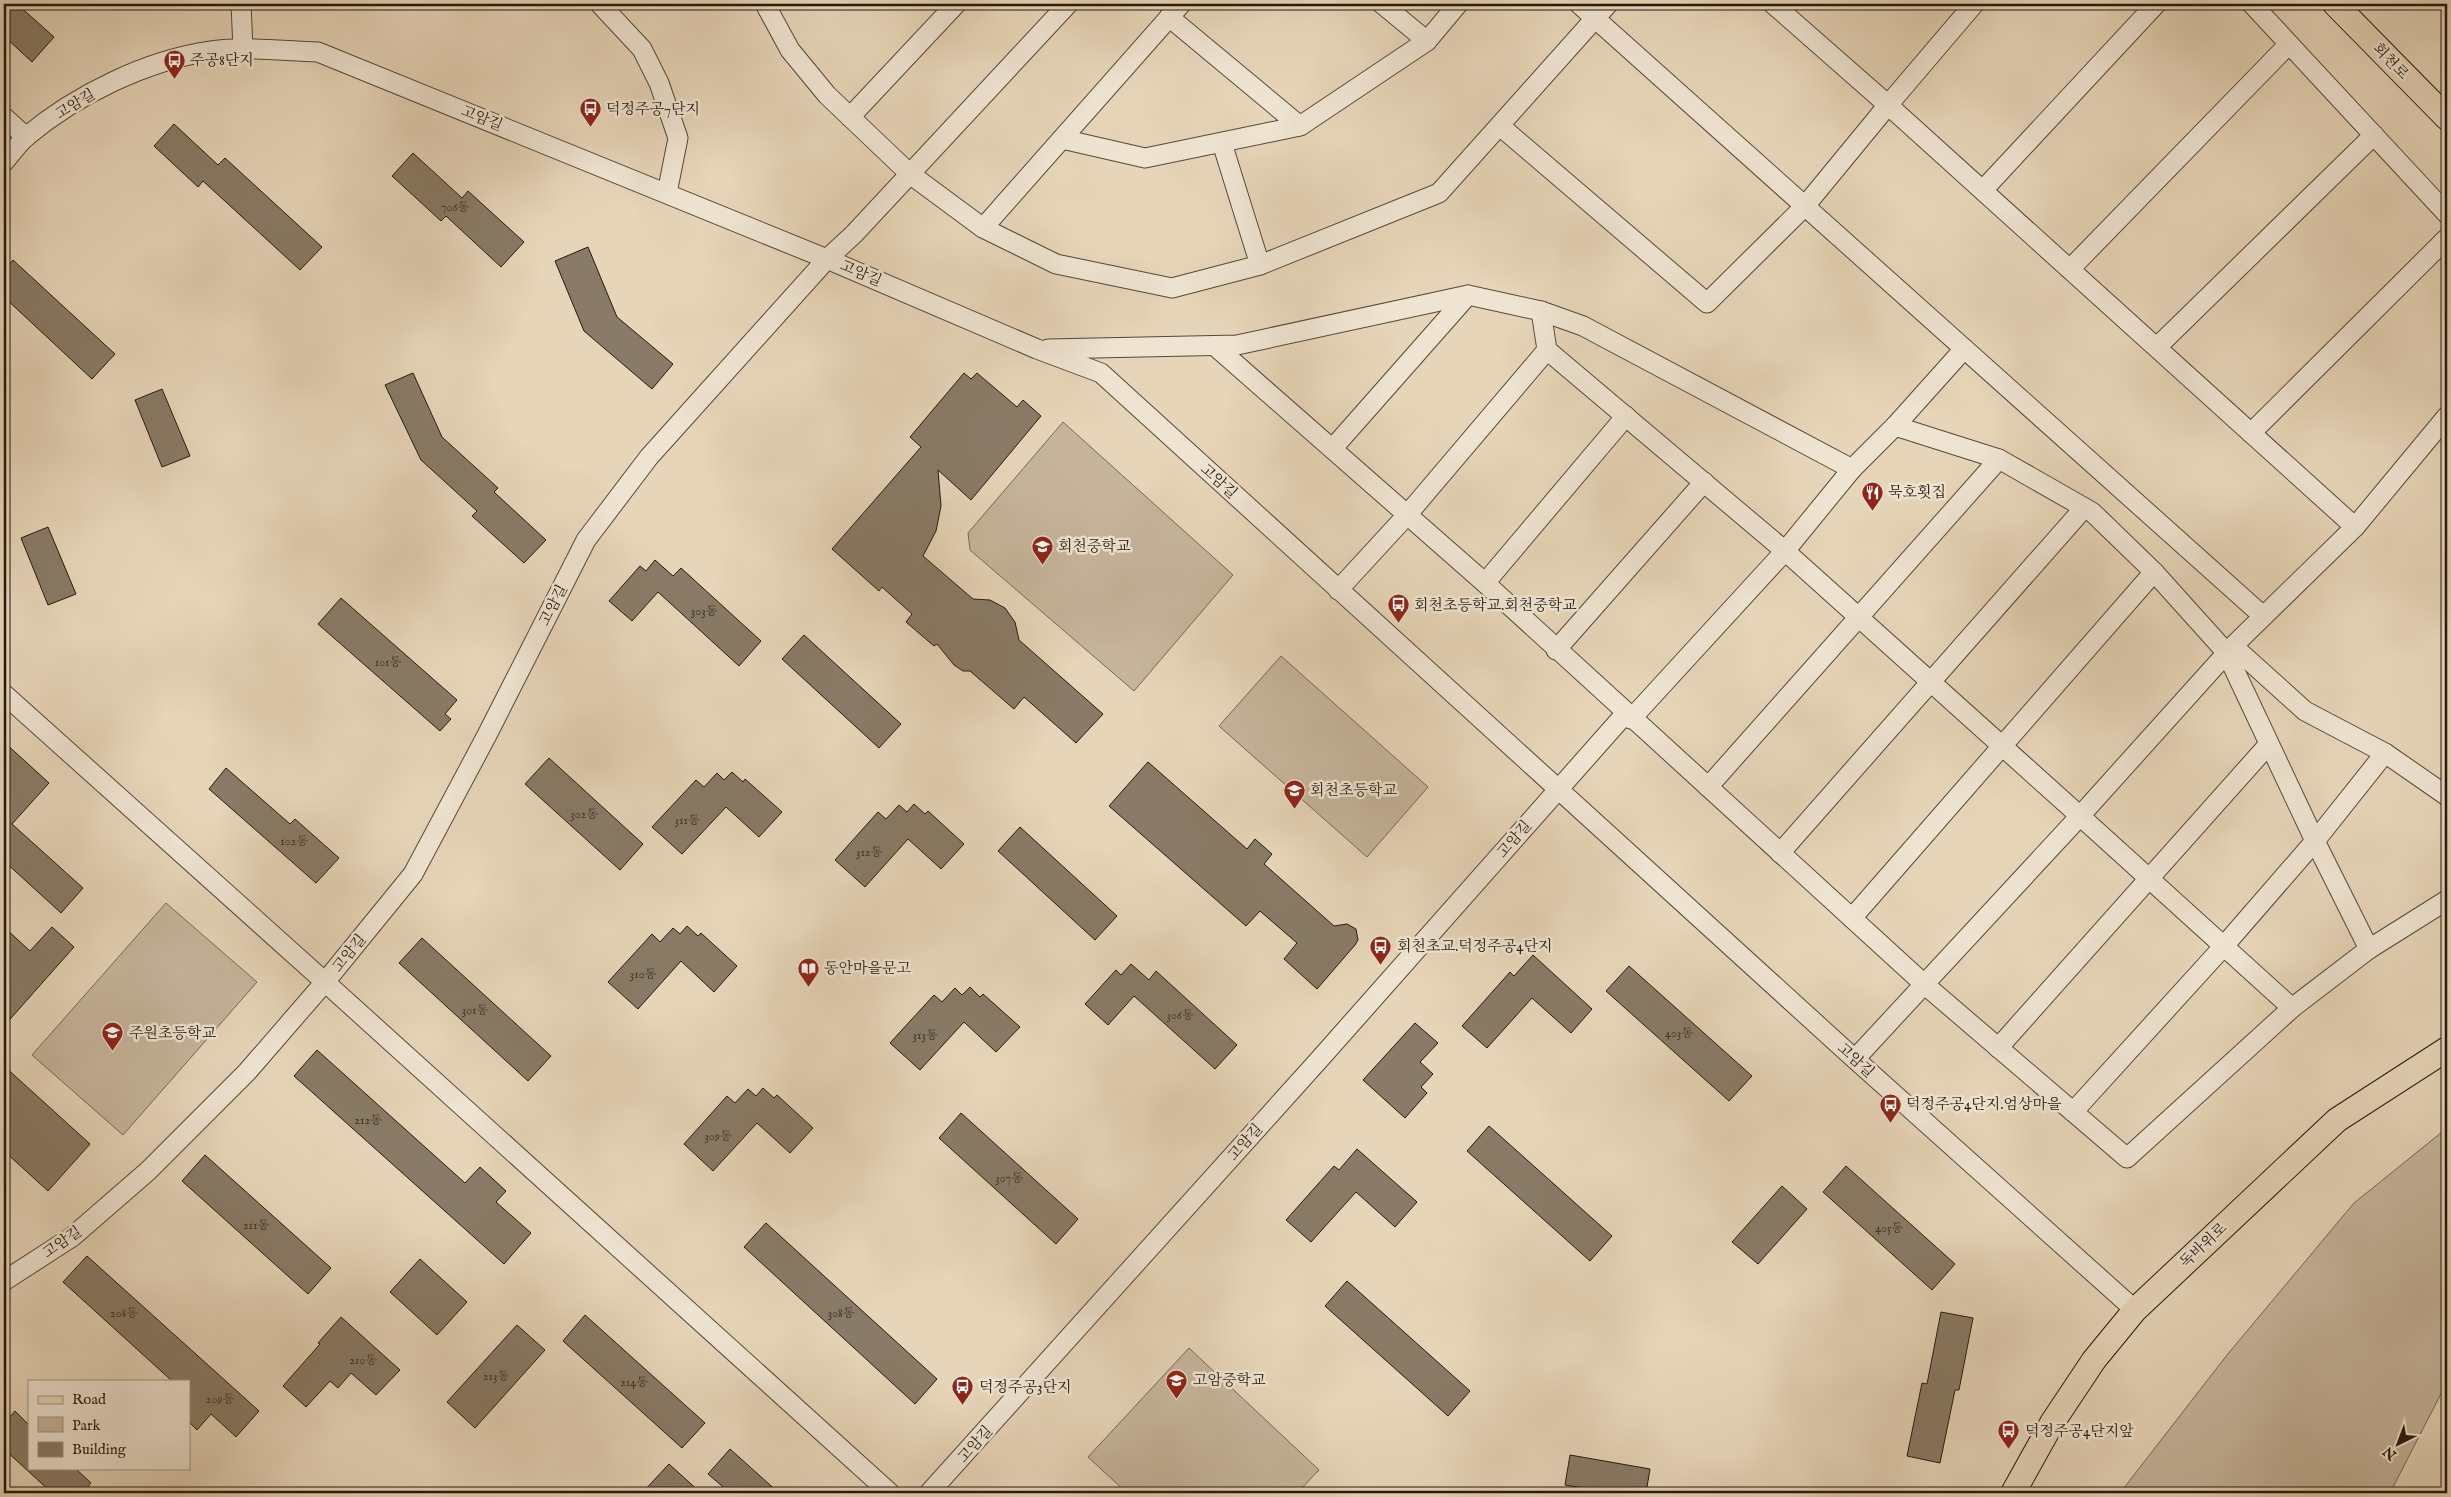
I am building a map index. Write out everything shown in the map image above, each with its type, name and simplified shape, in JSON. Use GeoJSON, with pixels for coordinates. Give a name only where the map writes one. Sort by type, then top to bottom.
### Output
{"type":"FeatureCollection","features":[{"type":"Feature","properties":{"kind":"main road","name":"회천로"},"geometry":{"type":"LineString","coordinates":[[2335,4],[2447,118]]}},
{"type":"Feature","properties":{"kind":"main road","name":"독바위로"},"geometry":{"type":"LineString","coordinates":[[2013,1493],[2052,1423],[2094,1360],[2135,1310],[2337,1120],[2447,1049]]}},
{"type":"Feature","properties":{"kind":"street"},"geometry":{"type":"LineString","coordinates":[[241,4],[243,49]]}},
{"type":"Feature","properties":{"kind":"street"},"geometry":{"type":"LineString","coordinates":[[600,4],[642,49],[662,92],[678,138],[667,193]]}},
{"type":"Feature","properties":{"kind":"street"},"geometry":{"type":"LineString","coordinates":[[765,4],[790,50],[827,94],[910,174],[983,228],[1056,264],[1172,288],[1260,265],[1439,194],[1608,4]]}},
{"type":"Feature","properties":{"kind":"street"},"geometry":{"type":"LineString","coordinates":[[850,117],[956,4]]}},
{"type":"Feature","properties":{"kind":"street"},"geometry":{"type":"LineString","coordinates":[[827,258],[854,234],[1068,4]]}},
{"type":"Feature","properties":{"kind":"street"},"geometry":{"type":"LineString","coordinates":[[1382,4],[1427,42]]}},
{"type":"Feature","properties":{"kind":"street"},"geometry":{"type":"LineString","coordinates":[[1062,139],[1145,158],[1300,126],[1427,42],[1458,4]]}},
{"type":"Feature","properties":{"kind":"street"},"geometry":{"type":"LineString","coordinates":[[1578,4],[2263,616]]}},
{"type":"Feature","properties":{"kind":"street"},"geometry":{"type":"LineString","coordinates":[[1773,4],[1888,104],[2354,527]]}},
{"type":"Feature","properties":{"kind":"street"},"geometry":{"type":"LineString","coordinates":[[1500,126],[1707,303],[1805,206],[1888,104],[1974,4]]}},
{"type":"Feature","properties":{"kind":"street"},"geometry":{"type":"LineString","coordinates":[[1983,190],[2156,4]]}},
{"type":"Feature","properties":{"kind":"street"},"geometry":{"type":"LineString","coordinates":[[2252,4],[2447,214]]}},
{"type":"Feature","properties":{"kind":"street"},"geometry":{"type":"LineString","coordinates":[[983,228],[1175,11],[1300,126]]}},
{"type":"Feature","properties":{"kind":"street"},"geometry":{"type":"LineString","coordinates":[[2070,269],[2290,44]]}},
{"type":"Feature","properties":{"kind":"street","name":"고암길"},"geometry":{"type":"LineString","coordinates":[[4,162],[26,137],[73,102],[152,64],[211,51],[243,49],[318,52],[827,258],[1037,349],[1101,374],[1855,1059],[2135,1310]]}},
{"type":"Feature","properties":{"kind":"street"},"geometry":{"type":"LineString","coordinates":[[4,117],[26,137]]}},
{"type":"Feature","properties":{"kind":"street"},"geometry":{"type":"LineString","coordinates":[[2156,347],[2374,135]]}},
{"type":"Feature","properties":{"kind":"street"},"geometry":{"type":"LineString","coordinates":[[1222,142],[1260,265]]}},
{"type":"Feature","properties":{"kind":"street"},"geometry":{"type":"LineString","coordinates":[[2251,433],[2447,238]]}},
{"type":"Feature","properties":{"kind":"street","name":"고암길"},"geometry":{"type":"LineString","coordinates":[[4,1281],[72,1237],[148,1171],[246,1072],[325,982],[412,874],[487,735],[586,540],[648,457],[827,258]]}},
{"type":"Feature","properties":{"kind":"street"},"geometry":{"type":"LineString","coordinates":[[1037,349],[1237,345],[1468,295],[1541,311],[1583,326],[1852,469]]}},
{"type":"Feature","properties":{"kind":"street"},"geometry":{"type":"LineString","coordinates":[[1334,448],[1468,295]]}},
{"type":"Feature","properties":{"kind":"street"},"geometry":{"type":"LineString","coordinates":[[1541,311],[1548,350],[1785,551],[2292,1008]]}},
{"type":"Feature","properties":{"kind":"street"},"geometry":{"type":"LineString","coordinates":[[1216,346],[1485,583],[1628,716],[1924,984],[2127,1158],[2292,1008],[2369,949],[2447,900]]}},
{"type":"Feature","properties":{"kind":"street"},"geometry":{"type":"LineString","coordinates":[[1558,789],[1785,551],[1852,469],[1964,349]]}},
{"type":"Feature","properties":{"kind":"street"},"geometry":{"type":"LineString","coordinates":[[1338,590],[1408,515],[1548,350]]}},
{"type":"Feature","properties":{"kind":"street"},"geometry":{"type":"LineString","coordinates":[[1485,583],[1626,416]]}},
{"type":"Feature","properties":{"kind":"street"},"geometry":{"type":"LineString","coordinates":[[1855,1059],[2080,816],[2230,649],[2354,527],[2447,416]]}},
{"type":"Feature","properties":{"kind":"street"},"geometry":{"type":"LineString","coordinates":[[1894,426],[1999,459],[2084,508],[2154,572],[2230,649],[2305,711],[2385,753],[2447,796]]}},
{"type":"Feature","properties":{"kind":"street"},"geometry":{"type":"LineString","coordinates":[[1708,787],[1860,618],[1999,459]]}},
{"type":"Feature","properties":{"kind":"street"},"geometry":{"type":"LineString","coordinates":[[1556,650],[1704,482]]}},
{"type":"Feature","properties":{"kind":"street"},"geometry":{"type":"LineString","coordinates":[[1780,854],[2084,508]]}},
{"type":"Feature","properties":{"kind":"street"},"geometry":{"type":"LineString","coordinates":[[1852,918],[2154,572]]}},
{"type":"Feature","properties":{"kind":"street"},"geometry":{"type":"LineString","coordinates":[[2230,649],[2269,744],[2369,949]]}},
{"type":"Feature","properties":{"kind":"street","name":"고암길"},"geometry":{"type":"LineString","coordinates":[[4,694],[890,1493]]}},
{"type":"Feature","properties":{"kind":"street"},"geometry":{"type":"LineString","coordinates":[[1998,1048],[2269,744]]}},
{"type":"Feature","properties":{"kind":"street"},"geometry":{"type":"LineString","coordinates":[[2072,1112],[2223,947],[2315,841],[2385,753]]}},
{"type":"Feature","properties":{"kind":"street","name":"고암길"},"geometry":{"type":"LineString","coordinates":[[928,1493],[1318,1061],[1558,789]]}},
{"type":"Feature","properties":{"kind":"green space"},"geometry":{"type":"Polygon","coordinates":[[[1063,422],[1233,575],[1134,691],[970,550],[968,533],[1063,422]]]}},
{"type":"Feature","properties":{"kind":"green space"},"geometry":{"type":"Polygon","coordinates":[[[1281,656],[1428,787],[1367,857],[1219,726],[1281,656]]]}},
{"type":"Feature","properties":{"kind":"green space"},"geometry":{"type":"Polygon","coordinates":[[[166,903],[257,982],[123,1135],[32,1055],[166,903]]]}},
{"type":"Feature","properties":{"kind":"green space"},"geometry":{"type":"Polygon","coordinates":[[[2447,1128],[2447,1382],[2390,1493],[2120,1493],[2227,1355],[2354,1203],[2447,1128]]]}},
{"type":"Feature","properties":{"kind":"green space"},"geometry":{"type":"Polygon","coordinates":[[[1189,1348],[1319,1470],[1297,1493],[1127,1493],[1088,1457],[1189,1348]]]}},
{"type":"Feature","properties":{"kind":"building"},"geometry":{"type":"Polygon","coordinates":[[[4,4],[17,4],[54,37],[32,62],[4,36],[4,4]]]}},
{"type":"Feature","properties":{"kind":"building"},"geometry":{"type":"Polygon","coordinates":[[[174,124],[218,165],[225,158],[322,247],[300,270],[203,181],[198,187],[154,146],[174,124]]]}},
{"type":"Feature","properties":{"kind":"building"},"geometry":{"type":"Polygon","coordinates":[[[413,153],[462,198],[468,191],[524,242],[501,267],[446,216],[441,221],[392,176],[413,153]]]}},
{"type":"Feature","properties":{"kind":"building"},"geometry":{"type":"Polygon","coordinates":[[[588,247],[617,317],[673,364],[652,389],[584,331],[555,261],[588,247]]]}},
{"type":"Feature","properties":{"kind":"building"},"geometry":{"type":"Polygon","coordinates":[[[13,260],[115,354],[92,379],[4,297],[4,271],[13,260]]]}},
{"type":"Feature","properties":{"kind":"building"},"geometry":{"type":"Polygon","coordinates":[[[413,373],[442,437],[498,488],[494,492],[546,540],[524,563],[472,516],[477,511],[421,460],[385,385],[413,373]]]}},
{"type":"Feature","properties":{"kind":"building"},"geometry":{"type":"Polygon","coordinates":[[[964,373],[971,379],[977,373],[1017,407],[1023,400],[1041,416],[971,500],[938,470],[941,506],[936,531],[923,556],[973,599],[990,600],[1005,608],[1015,622],[1019,640],[1103,714],[1076,743],[1024,697],[1014,709],[970,671],[963,671],[954,665],[937,644],[934,646],[906,622],[912,614],[882,587],[879,591],[832,549],[921,447],[910,437],[964,373]]]}},
{"type":"Feature","properties":{"kind":"building"},"geometry":{"type":"Polygon","coordinates":[[[162,389],[190,456],[162,467],[135,400],[162,389]]]}},
{"type":"Feature","properties":{"kind":"building"},"geometry":{"type":"Polygon","coordinates":[[[48,527],[76,594],[48,605],[21,538],[48,527]]]}},
{"type":"Feature","properties":{"kind":"building"},"geometry":{"type":"Polygon","coordinates":[[[655,560],[673,576],[681,568],[761,641],[739,666],[658,592],[632,621],[609,601],[640,566],[646,571],[655,560]]]}},
{"type":"Feature","properties":{"kind":"building"},"geometry":{"type":"Polygon","coordinates":[[[341,598],[457,700],[445,714],[451,719],[440,731],[318,624],[341,598]]]}},
{"type":"Feature","properties":{"kind":"building"},"geometry":{"type":"Polygon","coordinates":[[[804,635],[901,724],[879,748],[782,659],[804,635]]]}},
{"type":"Feature","properties":{"kind":"building"},"geometry":{"type":"Polygon","coordinates":[[[4,742],[49,783],[12,824],[83,888],[61,913],[4,861],[4,742]]]}},
{"type":"Feature","properties":{"kind":"building"},"geometry":{"type":"Polygon","coordinates":[[[549,758],[643,844],[620,870],[525,784],[549,758]]]}},
{"type":"Feature","properties":{"kind":"building"},"geometry":{"type":"Polygon","coordinates":[[[1148,762],[1247,849],[1255,839],[1272,854],[1264,864],[1334,926],[1347,924],[1356,929],[1358,940],[1355,945],[1317,989],[1284,959],[1297,943],[1260,911],[1246,926],[1109,806],[1148,762]]]}},
{"type":"Feature","properties":{"kind":"building"},"geometry":{"type":"Polygon","coordinates":[[[226,768],[290,824],[295,819],[339,858],[316,883],[209,789],[226,768]]]}},
{"type":"Feature","properties":{"kind":"building"},"geometry":{"type":"Polygon","coordinates":[[[732,772],[743,782],[745,779],[782,812],[759,837],[726,807],[682,854],[652,827],[696,780],[704,787],[717,773],[724,780],[732,772]]]}},
{"type":"Feature","properties":{"kind":"building"},"geometry":{"type":"Polygon","coordinates":[[[914,804],[925,814],[928,811],[964,844],[941,869],[908,839],[865,887],[835,860],[878,812],[886,819],[899,805],[907,812],[914,804]]]}},
{"type":"Feature","properties":{"kind":"building"},"geometry":{"type":"Polygon","coordinates":[[[1020,827],[1117,916],[1095,940],[998,851],[1020,827]]]}},
{"type":"Feature","properties":{"kind":"building"},"geometry":{"type":"Polygon","coordinates":[[[687,926],[698,936],[701,933],[737,966],[714,992],[681,961],[638,1009],[608,982],[652,934],[660,942],[673,928],[680,934],[687,926]]]}},
{"type":"Feature","properties":{"kind":"building"},"geometry":{"type":"Polygon","coordinates":[[[4,927],[30,951],[52,927],[74,947],[4,1026],[4,927]]]}},
{"type":"Feature","properties":{"kind":"building"},"geometry":{"type":"Polygon","coordinates":[[[422,938],[551,1056],[528,1081],[399,963],[422,938]]]}},
{"type":"Feature","properties":{"kind":"building"},"geometry":{"type":"Polygon","coordinates":[[[1533,955],[1592,1009],[1571,1033],[1532,998],[1487,1048],[1462,1026],[1510,972],[1514,976],[1533,955]]]}},
{"type":"Feature","properties":{"kind":"building"},"geometry":{"type":"Polygon","coordinates":[[[1131,964],[1149,980],[1156,971],[1237,1045],[1215,1069],[1134,996],[1108,1025],[1085,1004],[1116,970],[1121,975],[1131,964]]]}},
{"type":"Feature","properties":{"kind":"building"},"geometry":{"type":"Polygon","coordinates":[[[1629,966],[1752,1076],[1729,1101],[1606,991],[1629,966]]]}},
{"type":"Feature","properties":{"kind":"building"},"geometry":{"type":"Polygon","coordinates":[[[970,987],[980,997],[983,994],[1020,1027],[996,1052],[964,1022],[920,1070],[890,1043],[934,995],[942,1002],[955,988],[962,995],[970,987]]]}},
{"type":"Feature","properties":{"kind":"building"},"geometry":{"type":"Polygon","coordinates":[[[1415,1023],[1438,1043],[1420,1062],[1433,1074],[1421,1087],[1427,1093],[1405,1118],[1363,1080],[1415,1023]]]}},
{"type":"Feature","properties":{"kind":"building"},"geometry":{"type":"Polygon","coordinates":[[[317,1050],[465,1183],[480,1167],[506,1191],[496,1202],[531,1233],[504,1264],[294,1076],[317,1050]]]}},
{"type":"Feature","properties":{"kind":"building"},"geometry":{"type":"Polygon","coordinates":[[[4,1066],[90,1144],[48,1191],[4,1151],[4,1066]]]}},
{"type":"Feature","properties":{"kind":"building"},"geometry":{"type":"Polygon","coordinates":[[[763,1088],[774,1098],[777,1095],[813,1128],[790,1153],[757,1123],[713,1171],[684,1144],[727,1096],[735,1103],[748,1089],[756,1096],[763,1088]]]}},
{"type":"Feature","properties":{"kind":"building"},"geometry":{"type":"Polygon","coordinates":[[[961,1113],[1078,1219],[1056,1244],[939,1138],[961,1113]]]}},
{"type":"Feature","properties":{"kind":"building"},"geometry":{"type":"Polygon","coordinates":[[[1489,1126],[1612,1236],[1590,1261],[1467,1151],[1489,1126]]]}},
{"type":"Feature","properties":{"kind":"building"},"geometry":{"type":"Polygon","coordinates":[[[1357,1149],[1417,1202],[1395,1227],[1356,1192],[1311,1242],[1286,1220],[1334,1166],[1339,1170],[1357,1149]]]}},
{"type":"Feature","properties":{"kind":"building"},"geometry":{"type":"Polygon","coordinates":[[[205,1155],[331,1268],[308,1294],[182,1181],[205,1155]]]}},
{"type":"Feature","properties":{"kind":"building"},"geometry":{"type":"Polygon","coordinates":[[[1846,1166],[1955,1264],[1932,1290],[1823,1192],[1846,1166]]]}},
{"type":"Feature","properties":{"kind":"building"},"geometry":{"type":"Polygon","coordinates":[[[1782,1186],[1807,1209],[1758,1264],[1732,1242],[1782,1186]]]}},
{"type":"Feature","properties":{"kind":"building"},"geometry":{"type":"Polygon","coordinates":[[[766,1223],[937,1379],[915,1404],[744,1247],[766,1223]]]}},
{"type":"Feature","properties":{"kind":"building"},"geometry":{"type":"Polygon","coordinates":[[[87,1256],[259,1411],[236,1437],[211,1414],[197,1430],[190,1423],[190,1380],[171,1380],[63,1282],[87,1256]]]}},
{"type":"Feature","properties":{"kind":"building"},"geometry":{"type":"Polygon","coordinates":[[[420,1259],[467,1302],[437,1335],[390,1292],[420,1259]]]}},
{"type":"Feature","properties":{"kind":"building"},"geometry":{"type":"Polygon","coordinates":[[[1347,1281],[1470,1391],[1448,1416],[1325,1306],[1347,1281]]]}},
{"type":"Feature","properties":{"kind":"building"},"geometry":{"type":"Polygon","coordinates":[[[1941,1312],[1973,1318],[1959,1390],[1955,1390],[1940,1463],[1907,1456],[1922,1383],[1927,1384],[1941,1312]]]}},
{"type":"Feature","properties":{"kind":"building"},"geometry":{"type":"Polygon","coordinates":[[[585,1315],[705,1423],[682,1448],[563,1341],[585,1315]]]}},
{"type":"Feature","properties":{"kind":"building"},"geometry":{"type":"Polygon","coordinates":[[[341,1317],[400,1370],[376,1395],[351,1373],[338,1388],[330,1381],[306,1407],[283,1386],[341,1317]]]}},
{"type":"Feature","properties":{"kind":"building"},"geometry":{"type":"Polygon","coordinates":[[[517,1325],[545,1350],[475,1428],[447,1402],[517,1325]]]}},
{"type":"Feature","properties":{"kind":"building"},"geometry":{"type":"Polygon","coordinates":[[[15,1411],[28,1424],[28,1470],[77,1470],[91,1483],[83,1493],[52,1493],[4,1449],[4,1424],[15,1411]]]}},
{"type":"Feature","properties":{"kind":"building"},"geometry":{"type":"Polygon","coordinates":[[[730,1449],[779,1493],[730,1493],[708,1474],[730,1449]]]}},
{"type":"Feature","properties":{"kind":"building"},"geometry":{"type":"Polygon","coordinates":[[[1570,1455],[1650,1469],[1646,1493],[1612,1493],[1565,1485],[1570,1455]]]}},
{"type":"Feature","properties":{"kind":"building"},"geometry":{"type":"Polygon","coordinates":[[[669,1464],[701,1493],[642,1493],[669,1464]]]}},
{"type":"Feature","properties":{"kind":"place","name":"주공8단지"},"geometry":{"type":"Point","coordinates":[174,79]}},
{"type":"Feature","properties":{"kind":"place","name":"덕정주공7단지"},"geometry":{"type":"Point","coordinates":[590,128]}},
{"type":"Feature","properties":{"kind":"place","name":"묵호횟집"},"geometry":{"type":"Point","coordinates":[1872,511]}},
{"type":"Feature","properties":{"kind":"place","name":"회천중학교"},"geometry":{"type":"Point","coordinates":[1042,565]}},
{"type":"Feature","properties":{"kind":"place","name":"회천초등학교.회천중학교"},"geometry":{"type":"Point","coordinates":[1398,624]}},
{"type":"Feature","properties":{"kind":"place","name":"회천초등학교"},"geometry":{"type":"Point","coordinates":[1294,809]}},
{"type":"Feature","properties":{"kind":"place","name":"회천초교.덕정주공4단지"},"geometry":{"type":"Point","coordinates":[1381,965]}},
{"type":"Feature","properties":{"kind":"place","name":"동안마을문고"},"geometry":{"type":"Point","coordinates":[808,987]}},
{"type":"Feature","properties":{"kind":"place","name":"주원초등학교"},"geometry":{"type":"Point","coordinates":[113,1052]}},
{"type":"Feature","properties":{"kind":"place","name":"덕정주공4단지.엄상마을"},"geometry":{"type":"Point","coordinates":[1890,1123]}},
{"type":"Feature","properties":{"kind":"place","name":"고암중학교"},"geometry":{"type":"Point","coordinates":[1177,1399]}},
{"type":"Feature","properties":{"kind":"place","name":"덕정주공3단지"},"geometry":{"type":"Point","coordinates":[963,1406]}},
{"type":"Feature","properties":{"kind":"place","name":"덕정주공4단지앞"},"geometry":{"type":"Point","coordinates":[2009,1450]}}]}
